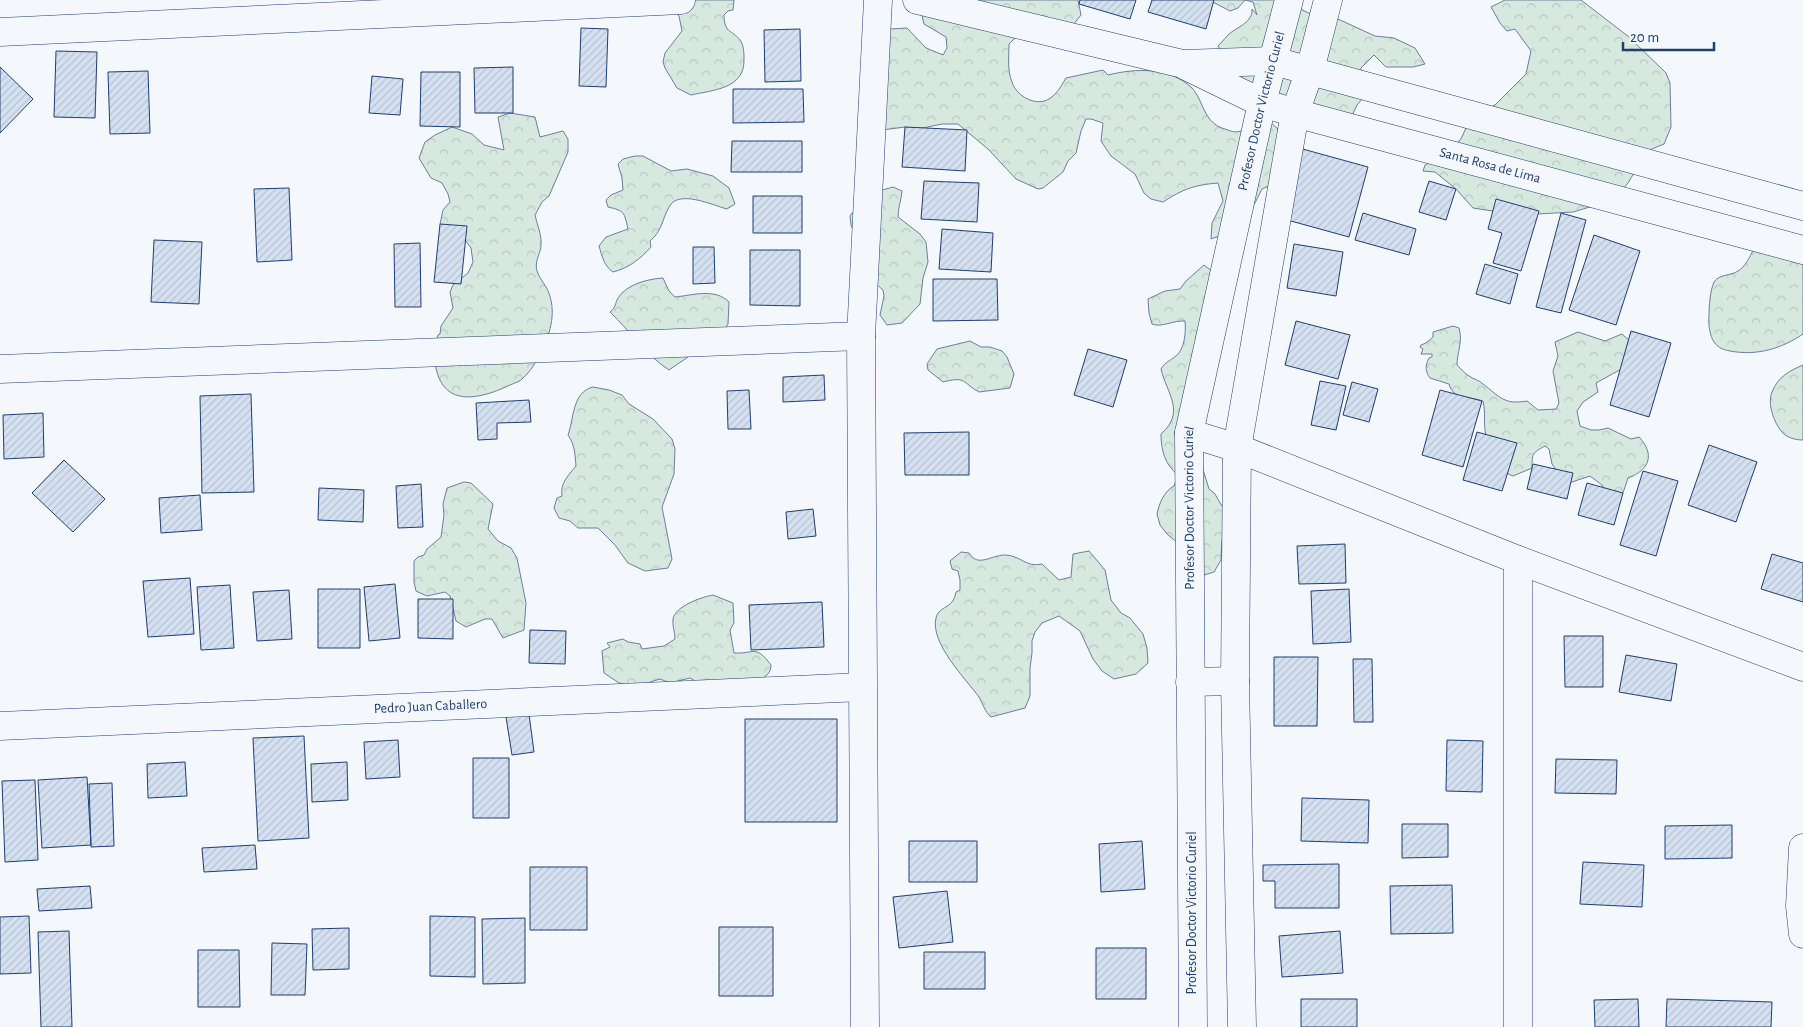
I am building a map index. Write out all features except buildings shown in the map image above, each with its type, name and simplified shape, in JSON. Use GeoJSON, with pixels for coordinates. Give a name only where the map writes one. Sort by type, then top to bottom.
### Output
{"type":"FeatureCollection","features":[{"type":"Feature","properties":{"kind":"street"},"geometry":{"type":"LineString","coordinates":[[0,32],[681,0]]}},
{"type":"Feature","properties":{"kind":"street"},"geometry":{"type":"LineString","coordinates":[[864,1027],[861,336],[878,0]]}},
{"type":"Feature","properties":{"kind":"street"},"geometry":{"type":"LineString","coordinates":[[917,0],[1183,64],[1274,61],[1803,206]]}},
{"type":"Feature","properties":{"kind":"street","name":"Profesor Doctor Victorio Curiel"},"geometry":{"type":"LineString","coordinates":[[1192,1027],[1189,433],[1262,103],[1290,0]]}},
{"type":"Feature","properties":{"kind":"street"},"geometry":{"type":"LineString","coordinates":[[1242,1027],[1235,681],[1237,448],[1295,113],[1310,70],[1328,0]]}},
{"type":"Feature","properties":{"kind":"street","name":"Santa Rosa de Lima"},"geometry":{"type":"LineString","coordinates":[[1183,64],[1262,103],[1295,113],[1803,250]]}},
{"type":"Feature","properties":{"kind":"street"},"geometry":{"type":"LineString","coordinates":[[0,369],[861,336]]}},
{"type":"Feature","properties":{"kind":"street"},"geometry":{"type":"LineString","coordinates":[[1189,433],[1237,448],[1518,560],[1803,667]]}},
{"type":"Feature","properties":{"kind":"street"},"geometry":{"type":"LineString","coordinates":[[1518,560],[1518,1027]]}},
{"type":"Feature","properties":{"kind":"street"},"geometry":{"type":"LineString","coordinates":[[1190,682],[1235,681]]}},
{"type":"Feature","properties":{"kind":"street","name":"Pedro Juan Caballero"},"geometry":{"type":"LineString","coordinates":[[0,726],[862,688]]}},
{"type":"Feature","properties":{"kind":"street"},"geometry":{"type":"LineString","coordinates":[[1803,848],[1800,906],[1803,934]]}},
{"type":"Feature","properties":{"kind":"green space"},"geometry":{"type":"Polygon","coordinates":[[[663,0],[734,0],[733,10],[728,11],[724,15],[724,21],[727,28],[741,42],[744,50],[743,69],[739,77],[718,89],[691,95],[677,88],[663,62],[665,53],[682,31],[679,16],[663,0]]]}},
{"type":"Feature","properties":{"kind":"green space"},"geometry":{"type":"Polygon","coordinates":[[[926,0],[1078,0],[1081,15],[1073,25],[1016,37],[1009,44],[1009,73],[1014,87],[1022,96],[1033,101],[1044,101],[1055,94],[1066,78],[1103,70],[1108,75],[1141,70],[1174,76],[1192,88],[1208,117],[1218,126],[1236,132],[1270,122],[1278,129],[1273,184],[1262,189],[1255,203],[1219,236],[1211,239],[1212,223],[1223,201],[1218,183],[1189,188],[1163,202],[1151,199],[1144,193],[1135,174],[1111,156],[1101,141],[1103,123],[1091,119],[1086,119],[1076,153],[1068,161],[1063,172],[1043,188],[1038,189],[1016,179],[988,149],[958,124],[942,124],[918,129],[905,127],[882,130],[890,29],[907,28],[926,48],[943,55],[947,48],[946,37],[924,24],[920,7],[926,0]]]}},
{"type":"Feature","properties":{"kind":"green space"},"geometry":{"type":"Polygon","coordinates":[[[1209,0],[1245,0],[1238,8],[1230,11],[1209,0]]]}},
{"type":"Feature","properties":{"kind":"green space"},"geometry":{"type":"Polygon","coordinates":[[[1245,0],[1288,0],[1300,9],[1313,15],[1338,19],[1375,36],[1394,38],[1415,48],[1425,64],[1413,67],[1386,67],[1374,55],[1361,68],[1363,98],[1357,105],[1349,122],[1245,88],[1218,46],[1229,34],[1248,21],[1252,9],[1257,15],[1253,2],[1245,0]]]}},
{"type":"Feature","properties":{"kind":"green space"},"geometry":{"type":"Polygon","coordinates":[[[1505,0],[1581,0],[1629,37],[1666,73],[1670,83],[1671,127],[1664,144],[1647,151],[1628,183],[1613,200],[1573,212],[1519,215],[1473,208],[1456,189],[1435,172],[1423,171],[1425,165],[1445,153],[1461,139],[1469,121],[1496,104],[1526,74],[1531,51],[1515,29],[1507,31],[1491,7],[1505,0]]]}},
{"type":"Feature","properties":{"kind":"green space"},"geometry":{"type":"Polygon","coordinates":[[[510,113],[535,117],[540,137],[563,131],[568,139],[568,152],[549,196],[542,202],[535,215],[541,241],[536,267],[548,290],[552,310],[551,324],[538,358],[528,373],[520,380],[479,396],[458,396],[442,384],[434,361],[433,350],[440,334],[441,326],[453,308],[450,292],[453,285],[468,273],[473,262],[471,248],[466,241],[440,224],[443,210],[450,202],[448,194],[442,183],[431,178],[419,158],[425,142],[452,127],[472,134],[484,145],[504,150],[498,117],[510,113]]]}},
{"type":"Feature","properties":{"kind":"green space"},"geometry":{"type":"Polygon","coordinates":[[[643,156],[671,171],[687,169],[713,176],[729,188],[735,204],[727,209],[696,200],[680,199],[673,202],[657,233],[650,241],[651,247],[634,262],[613,272],[605,264],[599,246],[606,237],[628,229],[623,213],[608,207],[606,200],[611,195],[623,190],[618,164],[623,159],[643,156]]]}},
{"type":"Feature","properties":{"kind":"green space"},"geometry":{"type":"Polygon","coordinates":[[[893,187],[902,191],[898,217],[920,234],[926,242],[928,262],[923,278],[920,304],[902,323],[887,325],[880,315],[884,296],[883,290],[873,281],[851,225],[850,216],[852,213],[861,211],[879,191],[893,187]]]}},
{"type":"Feature","properties":{"kind":"green space"},"geometry":{"type":"Polygon","coordinates":[[[1803,237],[1803,334],[1786,344],[1759,352],[1730,351],[1717,346],[1711,337],[1709,323],[1710,299],[1716,279],[1741,269],[1753,250],[1803,237]]]}},
{"type":"Feature","properties":{"kind":"green space"},"geometry":{"type":"Polygon","coordinates":[[[1204,265],[1213,272],[1196,336],[1201,463],[1209,489],[1215,494],[1227,515],[1230,529],[1222,540],[1221,560],[1214,572],[1200,578],[1178,543],[1160,525],[1157,514],[1163,498],[1167,491],[1174,486],[1178,475],[1167,462],[1162,446],[1161,434],[1168,426],[1174,410],[1161,369],[1181,349],[1185,335],[1185,321],[1159,325],[1152,324],[1148,299],[1165,291],[1180,289],[1204,265]]]}},
{"type":"Feature","properties":{"kind":"green space"},"geometry":{"type":"Polygon","coordinates":[[[663,278],[669,291],[675,297],[711,294],[717,295],[729,302],[728,324],[718,342],[707,344],[669,370],[645,350],[610,312],[618,298],[627,289],[645,281],[663,278]]]}},
{"type":"Feature","properties":{"kind":"green space"},"geometry":{"type":"Polygon","coordinates":[[[1453,326],[1459,328],[1460,338],[1457,365],[1463,371],[1503,399],[1513,402],[1527,401],[1538,410],[1556,409],[1559,403],[1553,371],[1558,356],[1555,342],[1578,332],[1605,341],[1622,334],[1630,341],[1625,367],[1596,383],[1598,392],[1583,402],[1577,411],[1580,426],[1591,430],[1608,428],[1631,439],[1639,437],[1644,443],[1647,449],[1648,461],[1641,471],[1628,478],[1623,493],[1604,490],[1602,485],[1590,476],[1566,484],[1552,464],[1549,449],[1545,446],[1534,454],[1532,468],[1513,476],[1507,473],[1498,460],[1495,437],[1486,436],[1483,401],[1458,396],[1449,384],[1430,378],[1427,373],[1427,364],[1432,354],[1421,354],[1423,349],[1420,347],[1421,345],[1433,337],[1433,332],[1453,326]]]}},
{"type":"Feature","properties":{"kind":"green space"},"geometry":{"type":"Polygon","coordinates":[[[970,341],[981,347],[990,347],[1002,351],[1007,357],[1014,374],[1010,388],[979,392],[960,380],[943,382],[928,370],[927,364],[937,349],[970,341]]]}},
{"type":"Feature","properties":{"kind":"green space"},"geometry":{"type":"Polygon","coordinates":[[[1803,365],[1803,440],[1797,440],[1786,436],[1779,428],[1770,402],[1774,387],[1781,378],[1803,365]]]}},
{"type":"Feature","properties":{"kind":"green space"},"geometry":{"type":"Polygon","coordinates":[[[593,387],[622,395],[629,404],[653,419],[672,439],[675,449],[674,474],[662,507],[672,559],[668,568],[645,571],[628,563],[615,545],[598,528],[578,528],[570,521],[559,518],[554,508],[557,498],[562,496],[562,487],[565,480],[576,466],[573,446],[568,435],[577,400],[581,394],[593,387]]]}},
{"type":"Feature","properties":{"kind":"green space"},"geometry":{"type":"Polygon","coordinates":[[[464,482],[471,483],[493,504],[488,529],[498,541],[511,548],[517,558],[526,603],[524,630],[503,638],[492,619],[485,619],[466,627],[456,621],[450,596],[445,592],[427,596],[416,591],[414,561],[424,555],[427,549],[441,537],[444,515],[443,504],[447,488],[464,482]]]}},
{"type":"Feature","properties":{"kind":"green space"},"geometry":{"type":"Polygon","coordinates":[[[1089,551],[1105,570],[1111,600],[1121,613],[1130,618],[1143,634],[1147,648],[1148,663],[1136,674],[1114,679],[1102,671],[1093,659],[1080,631],[1059,616],[1042,623],[1035,632],[1032,641],[1030,696],[1025,708],[991,717],[979,697],[950,660],[938,638],[936,618],[940,611],[952,602],[956,592],[960,590],[958,571],[952,569],[950,561],[961,552],[969,553],[976,560],[985,560],[1005,555],[1015,557],[1027,563],[1042,564],[1059,580],[1071,577],[1073,554],[1089,551]]]}},
{"type":"Feature","properties":{"kind":"green space"},"geometry":{"type":"Polygon","coordinates":[[[713,595],[733,603],[734,623],[730,630],[734,653],[758,652],[761,654],[771,665],[769,673],[765,677],[757,681],[697,682],[690,678],[670,683],[660,679],[634,687],[619,683],[604,673],[602,651],[610,647],[607,643],[623,639],[640,644],[642,649],[664,646],[675,639],[673,619],[675,614],[684,606],[696,600],[713,595]]]}}]}
